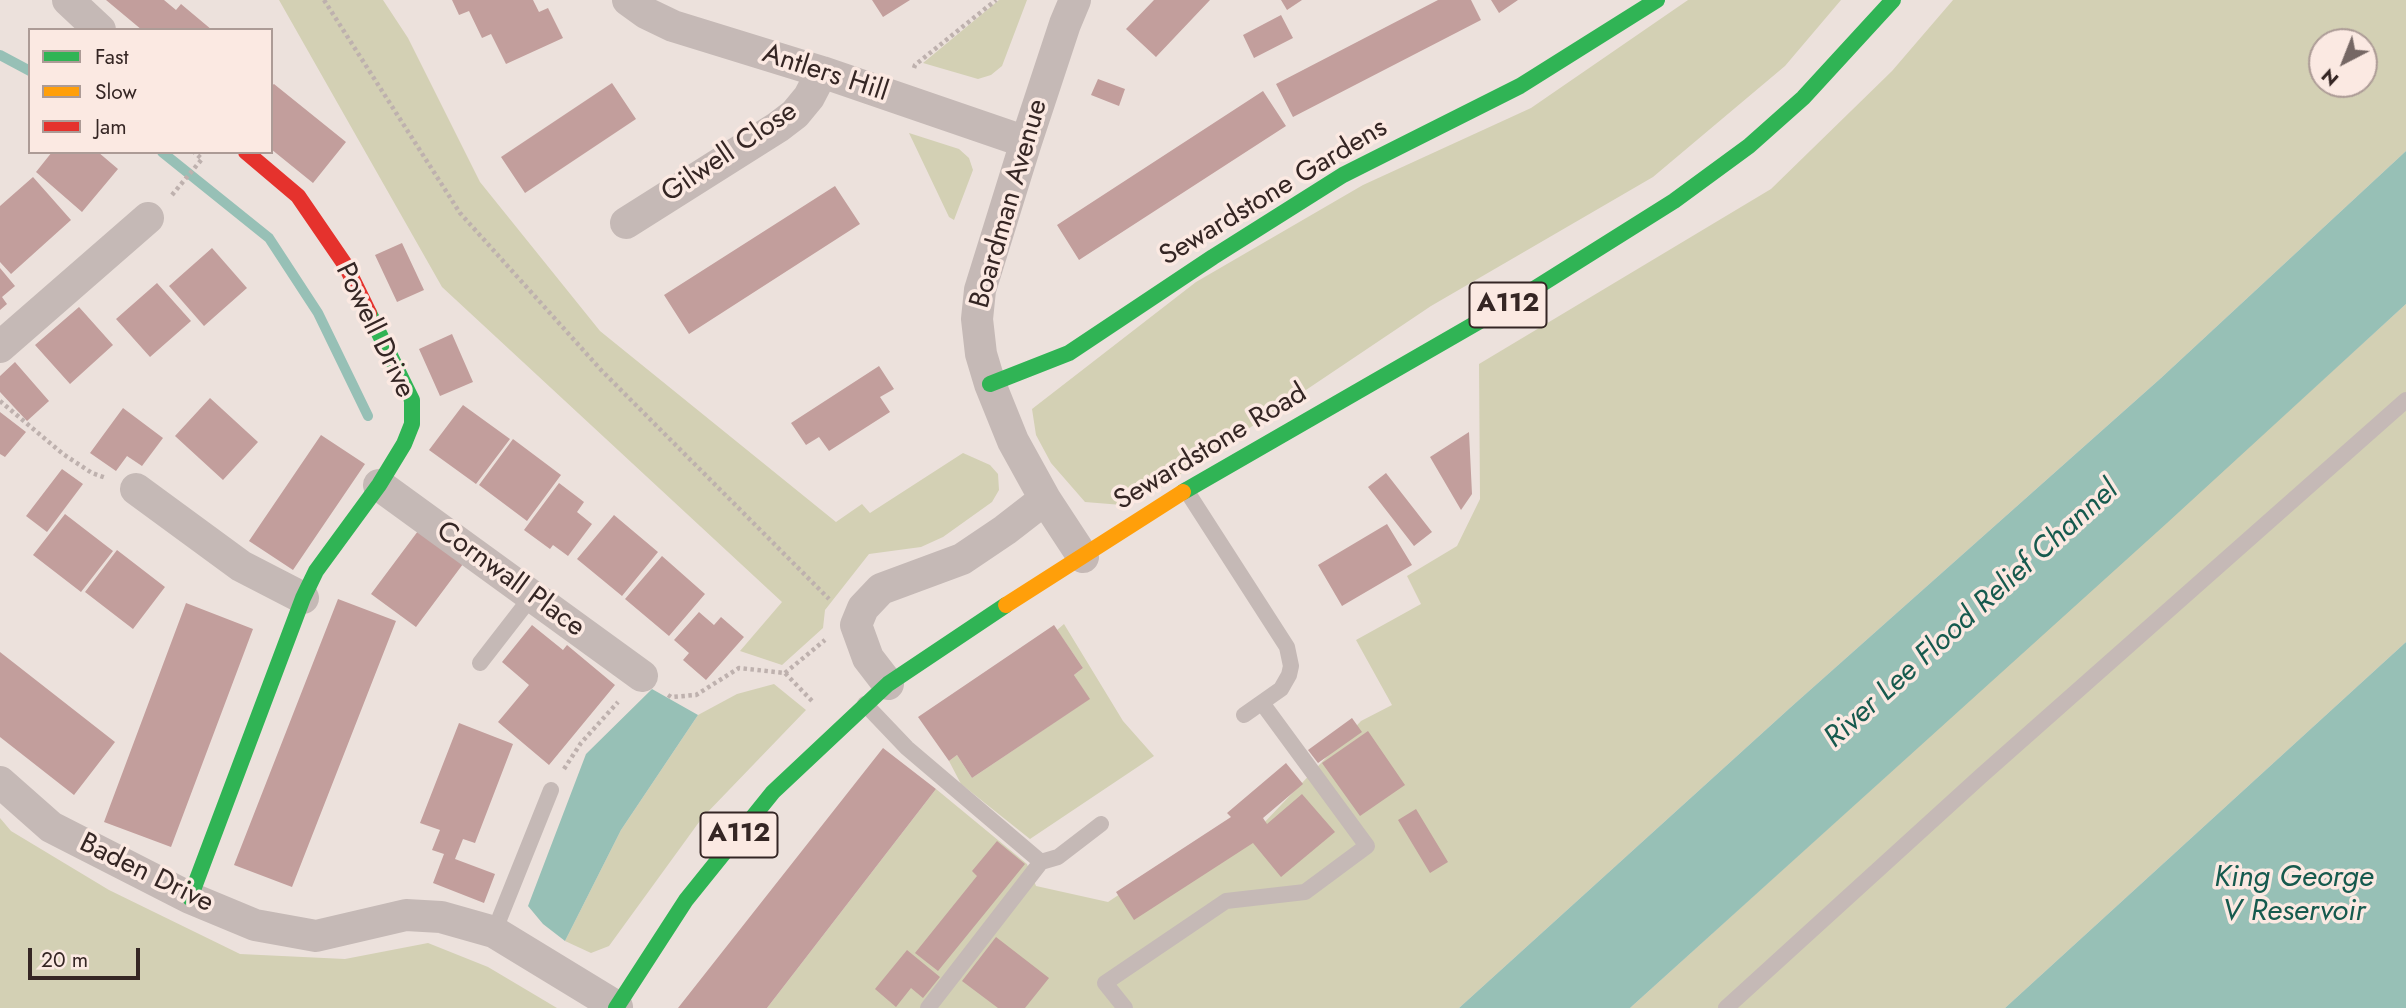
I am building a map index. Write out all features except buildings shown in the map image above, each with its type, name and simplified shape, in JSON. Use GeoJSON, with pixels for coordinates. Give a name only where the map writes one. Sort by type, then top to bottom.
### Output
{"type":"FeatureCollection","features":[{"type":"Feature","properties":{"kind":"street"},"geometry":{"type":"LineString","coordinates":[[68,0],[98,28]]}},
{"type":"Feature","properties":{"kind":"street","name":"Antlers Hill"},"geometry":{"type":"LineString","coordinates":[[628,0],[646,13],[673,26],[822,72],[1026,142]]}},
{"type":"Feature","properties":{"kind":"street","name":"Boardman Avenue"},"geometry":{"type":"LineString","coordinates":[[1075,0],[1026,142],[980,290],[977,319],[981,354],[1013,441],[1045,499],[1083,557]]}},
{"type":"Feature","properties":{"kind":"street","name":"Sewardstone Gardens"},"geometry":{"type":"LineString","coordinates":[[990,384],[1069,353],[1343,175],[1520,86],[1657,0]]}},
{"type":"Feature","properties":{"kind":"street","name":"Sewardstone Road"},"geometry":{"type":"LineString","coordinates":[[617,1007],[695,889],[773,792],[876,694],[1053,573],[1083,557],[1186,490],[1518,299],[1674,201],[1749,146],[1802,98],[1893,0]]}},
{"type":"Feature","properties":{"kind":"street","name":"Gilwell Close"},"geometry":{"type":"LineString","coordinates":[[626,223],[795,114],[809,97],[822,72]]}},
{"type":"Feature","properties":{"kind":"street","name":"Powell Drive"},"geometry":{"type":"LineString","coordinates":[[190,898],[303,598],[316,572],[379,485],[412,424],[412,400],[346,267],[298,196],[248,154]]}},
{"type":"Feature","properties":{"kind":"street"},"geometry":{"type":"LineString","coordinates":[[0,347],[149,218]]}},
{"type":"Feature","properties":{"kind":"street","name":"Cornwall Place"},"geometry":{"type":"LineString","coordinates":[[379,485],[642,676]]}},
{"type":"Feature","properties":{"kind":"street"},"geometry":{"type":"LineString","coordinates":[[136,489],[241,566],[303,598]]}},
{"type":"Feature","properties":{"kind":"street"},"geometry":{"type":"LineString","coordinates":[[876,694],[868,658],[856,625],[863,608],[881,589],[962,559],[1045,499]]}},
{"type":"Feature","properties":{"kind":"street","name":"Baden Drive"},"geometry":{"type":"LineString","coordinates":[[0,782],[51,827],[190,898],[255,925],[316,936],[406,915],[441,917],[494,932],[617,1007]]}},
{"type":"Feature","properties":{"kind":"lane"},"geometry":{"type":"LineString","coordinates":[[1726,1008],[1981,776],[2406,400]]}},
{"type":"Feature","properties":{"kind":"lane"},"geometry":{"type":"LineString","coordinates":[[1186,490],[1287,648],[1292,666],[1281,689],[1244,715]]}},
{"type":"Feature","properties":{"kind":"lane"},"geometry":{"type":"LineString","coordinates":[[480,663],[532,596]]}},
{"type":"Feature","properties":{"kind":"lane"},"geometry":{"type":"LineString","coordinates":[[876,694],[906,748],[1041,862]]}},
{"type":"Feature","properties":{"kind":"lane"},"geometry":{"type":"LineString","coordinates":[[1125,1008],[1105,983],[1226,901],[1305,892],[1367,845],[1262,703]]}},
{"type":"Feature","properties":{"kind":"lane"},"geometry":{"type":"LineString","coordinates":[[494,932],[551,790]]}},
{"type":"Feature","properties":{"kind":"lane"},"geometry":{"type":"LineString","coordinates":[[928,1008],[1041,862],[1058,857],[1101,824]]}},
{"type":"Feature","properties":{"kind":"path"},"geometry":{"type":"LineString","coordinates":[[324,0],[460,213],[601,371],[856,625],[830,636],[785,673]]}},
{"type":"Feature","properties":{"kind":"path"},"geometry":{"type":"LineString","coordinates":[[915,65],[996,0]]}},
{"type":"Feature","properties":{"kind":"path"},"geometry":{"type":"LineString","coordinates":[[177,190],[202,159],[196,154]]}},
{"type":"Feature","properties":{"kind":"path"},"geometry":{"type":"LineString","coordinates":[[0,401],[35,432],[92,473],[136,489]]}},
{"type":"Feature","properties":{"kind":"path"},"geometry":{"type":"LineString","coordinates":[[551,790],[580,743],[642,676],[671,698],[696,695],[739,668],[785,673],[839,729]]}},
{"type":"Feature","properties":{"kind":"shaded area"},"geometry":{"type":"Polygon","coordinates":[[[279,0],[383,0],[408,38],[480,182],[600,331],[836,522],[862,504],[870,513],[963,453],[990,465],[998,474],[999,490],[992,502],[943,537],[921,547],[869,554],[825,610],[823,628],[782,665],[740,651],[782,602],[442,287],[279,0]]]}},
{"type":"Feature","properties":{"kind":"shaded area"},"geometry":{"type":"Polygon","coordinates":[[[999,0],[1027,0],[1002,66],[991,75],[978,79],[923,63],[999,0]]]}},
{"type":"Feature","properties":{"kind":"shaded area"},"geometry":{"type":"Polygon","coordinates":[[[1688,0],[1841,0],[1785,66],[1653,177],[1431,306],[1163,486],[1122,505],[1085,502],[1051,463],[1036,435],[1032,409],[1196,282],[1363,185],[1531,108],[1688,0]]]}},
{"type":"Feature","properties":{"kind":"shaded area"},"geometry":{"type":"Polygon","coordinates":[[[1953,0],[2406,0],[2406,151],[2161,378],[1791,707],[1459,1008],[767,1008],[936,789],[1027,864],[1036,886],[1108,902],[1219,828],[1241,847],[1361,721],[1392,705],[1356,640],[1421,604],[1407,576],[1457,546],[1480,499],[1479,364],[1771,189],[1892,71],[1953,0]]]}},
{"type":"Feature","properties":{"kind":"shaded area"},"geometry":{"type":"Polygon","coordinates":[[[909,133],[959,149],[969,158],[973,170],[954,220],[949,217],[909,133]]]}},
{"type":"Feature","properties":{"kind":"shaded area"},"geometry":{"type":"Polygon","coordinates":[[[2406,304],[2406,642],[2005,1008],[1630,1008],[2406,304]]]}},
{"type":"Feature","properties":{"kind":"shaded area"},"geometry":{"type":"Polygon","coordinates":[[[1064,624],[1123,721],[1154,756],[1030,839],[961,784],[949,761],[957,755],[972,778],[1089,699],[1074,675],[1083,668],[1057,630],[1064,624]]]}},
{"type":"Feature","properties":{"kind":"shaded area"},"geometry":{"type":"Polygon","coordinates":[[[774,684],[806,710],[702,818],[609,946],[591,953],[565,941],[621,830],[698,715],[737,694],[774,684]]]}},
{"type":"Feature","properties":{"kind":"shaded area"},"geometry":{"type":"Polygon","coordinates":[[[0,818],[11,831],[109,890],[240,954],[345,959],[428,943],[488,967],[557,1008],[0,1008],[0,818]]]}},
{"type":"Feature","properties":{"kind":"water","name":"River Lee Flood Relief Channel"},"geometry":{"type":"Polygon","coordinates":[[[2406,151],[2406,304],[2167,523],[1630,1008],[1459,1008],[1791,707],[2161,378],[2406,151]]]}},
{"type":"Feature","properties":{"kind":"water","name":"King George V Reservoir"},"geometry":{"type":"Polygon","coordinates":[[[2406,642],[2406,1008],[2005,1008],[2406,642]]]}},
{"type":"Feature","properties":{"kind":"water"},"geometry":{"type":"Polygon","coordinates":[[[652,689],[698,715],[621,830],[565,941],[543,924],[528,906],[586,754],[652,689]]]}},
{"type":"Feature","properties":{"kind":"waterway"},"geometry":{"type":"LineString","coordinates":[[0,55],[28,70]]}},
{"type":"Feature","properties":{"kind":"waterway"},"geometry":{"type":"LineString","coordinates":[[164,154],[269,238],[318,313],[368,416]]}},
{"type":"Feature","properties":{"kind":"traffic: fast"},"geometry":{"type":"LineString","coordinates":[[990,384],[1069,353],[1343,175],[1520,86],[1657,0]]}},
{"type":"Feature","properties":{"kind":"traffic: fast"},"geometry":{"type":"LineString","coordinates":[[1183,492],[1518,299],[1674,201],[1749,146],[1803,98],[1893,0]]}},
{"type":"Feature","properties":{"kind":"traffic: fast"},"geometry":{"type":"LineString","coordinates":[[190,898],[303,598],[316,571],[379,485],[404,444],[412,424],[412,400],[369,313]]}},
{"type":"Feature","properties":{"kind":"traffic: fast"},"geometry":{"type":"LineString","coordinates":[[616,1008],[686,900],[773,792],[888,684],[1006,605]]}},
{"type":"Feature","properties":{"kind":"traffic: slow"},"geometry":{"type":"LineString","coordinates":[[1006,605],[1183,492]]}},
{"type":"Feature","properties":{"kind":"traffic: jam"},"geometry":{"type":"LineString","coordinates":[[248,154],[298,196],[346,266],[369,313]]}}]}
